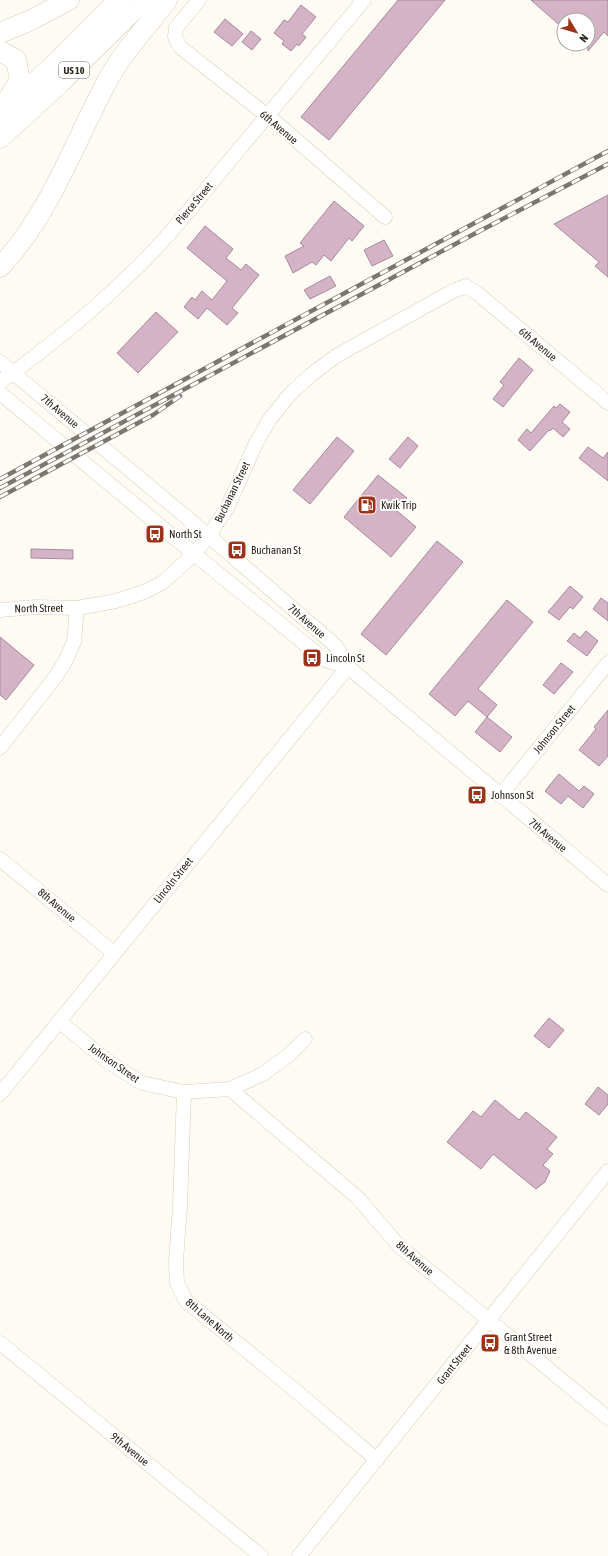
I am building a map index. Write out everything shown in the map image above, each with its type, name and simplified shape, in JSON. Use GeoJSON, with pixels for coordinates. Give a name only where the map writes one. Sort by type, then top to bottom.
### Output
{"type":"FeatureCollection","features":[{"type":"Feature","properties":{"kind":"highway"},"geometry":{"type":"LineString","coordinates":[[0,33],[29,21],[69,0]]}},
{"type":"Feature","properties":{"kind":"highway","name":"US 10"},"geometry":{"type":"LineString","coordinates":[[0,114],[59,60],[120,0]]}},
{"type":"Feature","properties":{"kind":"highway","name":"US 10"},"geometry":{"type":"LineString","coordinates":[[0,138],[59,84],[144,0]]}},
{"type":"Feature","properties":{"kind":"highway"},"geometry":{"type":"LineString","coordinates":[[0,267],[23,240],[48,202],[110,76],[167,0]]}},
{"type":"Feature","properties":{"kind":"highway"},"geometry":{"type":"LineString","coordinates":[[0,51],[16,60],[20,80],[6,103],[0,109]]}},
{"type":"Feature","properties":{"kind":"street","name":"6th Avenue"},"geometry":{"type":"LineString","coordinates":[[199,0],[176,28],[175,37],[180,47],[266,116],[386,217]]}},
{"type":"Feature","properties":{"kind":"street","name":"Pierce Street"},"geometry":{"type":"LineString","coordinates":[[0,382],[32,359],[125,280],[187,212],[364,0]]}},
{"type":"Feature","properties":{"kind":"street","name":"6th Avenue"},"geometry":{"type":"LineString","coordinates":[[466,286],[477,293],[608,403]]}},
{"type":"Feature","properties":{"kind":"street","name":"Buchanan Street"},"geometry":{"type":"LineString","coordinates":[[77,608],[116,601],[144,592],[162,583],[194,554],[209,536],[228,506],[256,443],[270,419],[290,394],[312,374],[336,356],[453,291],[466,286]]}},
{"type":"Feature","properties":{"kind":"street","name":"7th Avenue"},"geometry":{"type":"LineString","coordinates":[[0,362],[14,372],[209,536],[336,646],[348,668],[608,885]]}},
{"type":"Feature","properties":{"kind":"street"},"geometry":{"type":"LineString","coordinates":[[0,393],[194,554],[325,660],[348,668]]}},
{"type":"Feature","properties":{"kind":"street","name":"North Street"},"geometry":{"type":"LineString","coordinates":[[0,610],[35,607],[77,608]]}},
{"type":"Feature","properties":{"kind":"street"},"geometry":{"type":"LineString","coordinates":[[0,748],[56,676],[65,662],[74,642],[77,608]]}},
{"type":"Feature","properties":{"kind":"street","name":"Johnson Street"},"geometry":{"type":"LineString","coordinates":[[500,796],[608,663]]}},
{"type":"Feature","properties":{"kind":"street","name":"Lincoln Street"},"geometry":{"type":"LineString","coordinates":[[0,1094],[348,668]]}},
{"type":"Feature","properties":{"kind":"street","name":"8th Avenue"},"geometry":{"type":"LineString","coordinates":[[0,859],[114,953]]}},
{"type":"Feature","properties":{"kind":"street","name":"Johnson Street"},"geometry":{"type":"LineString","coordinates":[[59,1021],[106,1060],[142,1083],[184,1092],[230,1089],[263,1074],[289,1055],[305,1039]]}},
{"type":"Feature","properties":{"kind":"street","name":"8th Avenue"},"geometry":{"type":"LineString","coordinates":[[230,1089],[358,1198],[399,1246],[608,1418]]}},
{"type":"Feature","properties":{"kind":"street","name":"8th Lane North"},"geometry":{"type":"LineString","coordinates":[[184,1092],[180,1206],[176,1262],[177,1283],[186,1301],[377,1460]]}},
{"type":"Feature","properties":{"kind":"street","name":"Grant Street"},"geometry":{"type":"LineString","coordinates":[[299,1556],[607,1174]]}},
{"type":"Feature","properties":{"kind":"street","name":"9th Avenue"},"geometry":{"type":"LineString","coordinates":[[0,1343],[261,1556]]}},
{"type":"Feature","properties":{"kind":"building"},"geometry":{"type":"Polygon","coordinates":[[[398,0],[445,0],[329,140],[301,117],[398,0]]]}},
{"type":"Feature","properties":{"kind":"building"},"geometry":{"type":"Polygon","coordinates":[[[531,0],[608,0],[608,36],[604,32],[596,42],[596,12],[556,12],[556,22],[531,0]]]}},
{"type":"Feature","properties":{"kind":"building"},"geometry":{"type":"Polygon","coordinates":[[[301,5],[316,17],[302,34],[306,37],[299,46],[297,44],[291,51],[282,44],[284,41],[274,33],[284,20],[288,22],[301,5]]]}},
{"type":"Feature","properties":{"kind":"building"},"geometry":{"type":"Polygon","coordinates":[[[225,19],[243,34],[232,46],[214,32],[225,19]]]}},
{"type":"Feature","properties":{"kind":"building"},"geometry":{"type":"Polygon","coordinates":[[[251,31],[261,39],[252,50],[242,42],[251,31]]]}},
{"type":"Feature","properties":{"kind":"building"},"geometry":{"type":"Polygon","coordinates":[[[608,195],[608,277],[595,266],[599,262],[554,224],[608,195]]]}},
{"type":"Feature","properties":{"kind":"building"},"geometry":{"type":"Polygon","coordinates":[[[334,201],[364,226],[352,241],[349,238],[331,261],[324,255],[316,265],[312,262],[293,273],[285,256],[304,246],[300,243],[334,201]]]}},
{"type":"Feature","properties":{"kind":"building"},"geometry":{"type":"Polygon","coordinates":[[[205,226],[233,249],[226,258],[241,270],[246,264],[259,275],[232,308],[238,313],[227,325],[207,308],[198,319],[184,307],[192,297],[195,300],[202,291],[212,300],[227,281],[187,248],[205,226]]]}},
{"type":"Feature","properties":{"kind":"building"},"geometry":{"type":"Polygon","coordinates":[[[384,240],[393,256],[372,266],[364,250],[384,240]]]}},
{"type":"Feature","properties":{"kind":"building"},"geometry":{"type":"Polygon","coordinates":[[[330,276],[336,286],[310,299],[304,290],[330,276]]]}},
{"type":"Feature","properties":{"kind":"building"},"geometry":{"type":"Polygon","coordinates":[[[156,312],[178,332],[138,373],[117,353],[156,312]]]}},
{"type":"Feature","properties":{"kind":"building"},"geometry":{"type":"Polygon","coordinates":[[[519,358],[533,370],[503,407],[493,399],[504,385],[500,382],[519,358]]]}},
{"type":"Feature","properties":{"kind":"building"},"geometry":{"type":"Polygon","coordinates":[[[560,404],[570,412],[562,422],[570,429],[563,437],[553,428],[550,431],[549,430],[530,451],[518,440],[527,429],[531,433],[554,406],[556,408],[560,404]]]}},
{"type":"Feature","properties":{"kind":"building"},"geometry":{"type":"Polygon","coordinates":[[[337,437],[354,451],[310,504],[293,490],[337,437]]]}},
{"type":"Feature","properties":{"kind":"building"},"geometry":{"type":"Polygon","coordinates":[[[408,437],[418,446],[400,468],[389,459],[408,437]]]}},
{"type":"Feature","properties":{"kind":"building"},"geometry":{"type":"Polygon","coordinates":[[[588,447],[603,458],[608,452],[608,481],[579,458],[588,447]]]}},
{"type":"Feature","properties":{"kind":"building"},"geometry":{"type":"Polygon","coordinates":[[[378,475],[407,498],[396,510],[416,527],[391,557],[344,517],[378,475]]]}},
{"type":"Feature","properties":{"kind":"building"},"geometry":{"type":"Polygon","coordinates":[[[437,541],[463,562],[386,655],[361,634],[437,541]]]}},
{"type":"Feature","properties":{"kind":"building"},"geometry":{"type":"Polygon","coordinates":[[[31,549],[73,550],[73,559],[31,558],[31,549]]]}},
{"type":"Feature","properties":{"kind":"building"},"geometry":{"type":"Polygon","coordinates":[[[570,586],[583,597],[573,609],[570,607],[559,620],[548,612],[570,586]]]}},
{"type":"Feature","properties":{"kind":"building"},"geometry":{"type":"Polygon","coordinates":[[[601,598],[608,603],[608,621],[593,609],[601,598]]]}},
{"type":"Feature","properties":{"kind":"building"},"geometry":{"type":"Polygon","coordinates":[[[507,600],[533,622],[478,689],[497,705],[487,717],[468,701],[455,716],[429,694],[507,600]]]}},
{"type":"Feature","properties":{"kind":"building"},"geometry":{"type":"Polygon","coordinates":[[[586,631],[598,641],[587,656],[567,641],[574,633],[580,638],[586,631]]]}},
{"type":"Feature","properties":{"kind":"building"},"geometry":{"type":"Polygon","coordinates":[[[0,637],[34,665],[6,700],[0,695],[0,637]]]}},
{"type":"Feature","properties":{"kind":"building"},"geometry":{"type":"Polygon","coordinates":[[[561,663],[573,672],[554,694],[543,685],[561,663]]]}},
{"type":"Feature","properties":{"kind":"building"},"geometry":{"type":"Polygon","coordinates":[[[608,710],[608,756],[599,766],[579,750],[596,729],[594,727],[608,710]]]}},
{"type":"Feature","properties":{"kind":"building"},"geometry":{"type":"Polygon","coordinates":[[[487,717],[512,737],[500,752],[475,732],[487,717]]]}},
{"type":"Feature","properties":{"kind":"building"},"geometry":{"type":"Polygon","coordinates":[[[559,774],[579,791],[584,786],[594,794],[583,808],[568,796],[561,804],[545,791],[559,774]]]}},
{"type":"Feature","properties":{"kind":"building"},"geometry":{"type":"Polygon","coordinates":[[[549,1018],[564,1030],[549,1048],[534,1036],[549,1018]]]}},
{"type":"Feature","properties":{"kind":"building"},"geometry":{"type":"Polygon","coordinates":[[[598,1087],[608,1095],[608,1104],[599,1115],[585,1104],[598,1087]]]}},
{"type":"Feature","properties":{"kind":"building"},"geometry":{"type":"Polygon","coordinates":[[[495,1100],[519,1120],[526,1112],[557,1137],[547,1149],[553,1154],[543,1165],[550,1171],[545,1182],[536,1189],[493,1154],[481,1169],[447,1142],[473,1111],[481,1117],[495,1100]]]}},
{"type":"Feature","properties":{"kind":"railway"},"geometry":{"type":"LineString","coordinates":[[0,479],[608,151]]}},
{"type":"Feature","properties":{"kind":"railway"},"geometry":{"type":"LineString","coordinates":[[0,488],[474,234],[608,164]]}},
{"type":"Feature","properties":{"kind":"railway"},"geometry":{"type":"LineString","coordinates":[[0,497],[153,415],[180,396]]}},
{"type":"Feature","properties":{"kind":"place","name":"Kwik Trip"},"geometry":{"type":"Point","coordinates":[367,505]}},
{"type":"Feature","properties":{"kind":"place","name":"North St"},"geometry":{"type":"Point","coordinates":[155,534]}},
{"type":"Feature","properties":{"kind":"place","name":"Buchanan St"},"geometry":{"type":"Point","coordinates":[237,550]}},
{"type":"Feature","properties":{"kind":"place","name":"Lincoln St"},"geometry":{"type":"Point","coordinates":[312,658]}},
{"type":"Feature","properties":{"kind":"place","name":"Johnson St"},"geometry":{"type":"Point","coordinates":[477,795]}},
{"type":"Feature","properties":{"kind":"place","name":"Grant Street & 8th Avenue"},"geometry":{"type":"Point","coordinates":[490,1343]}}]}
